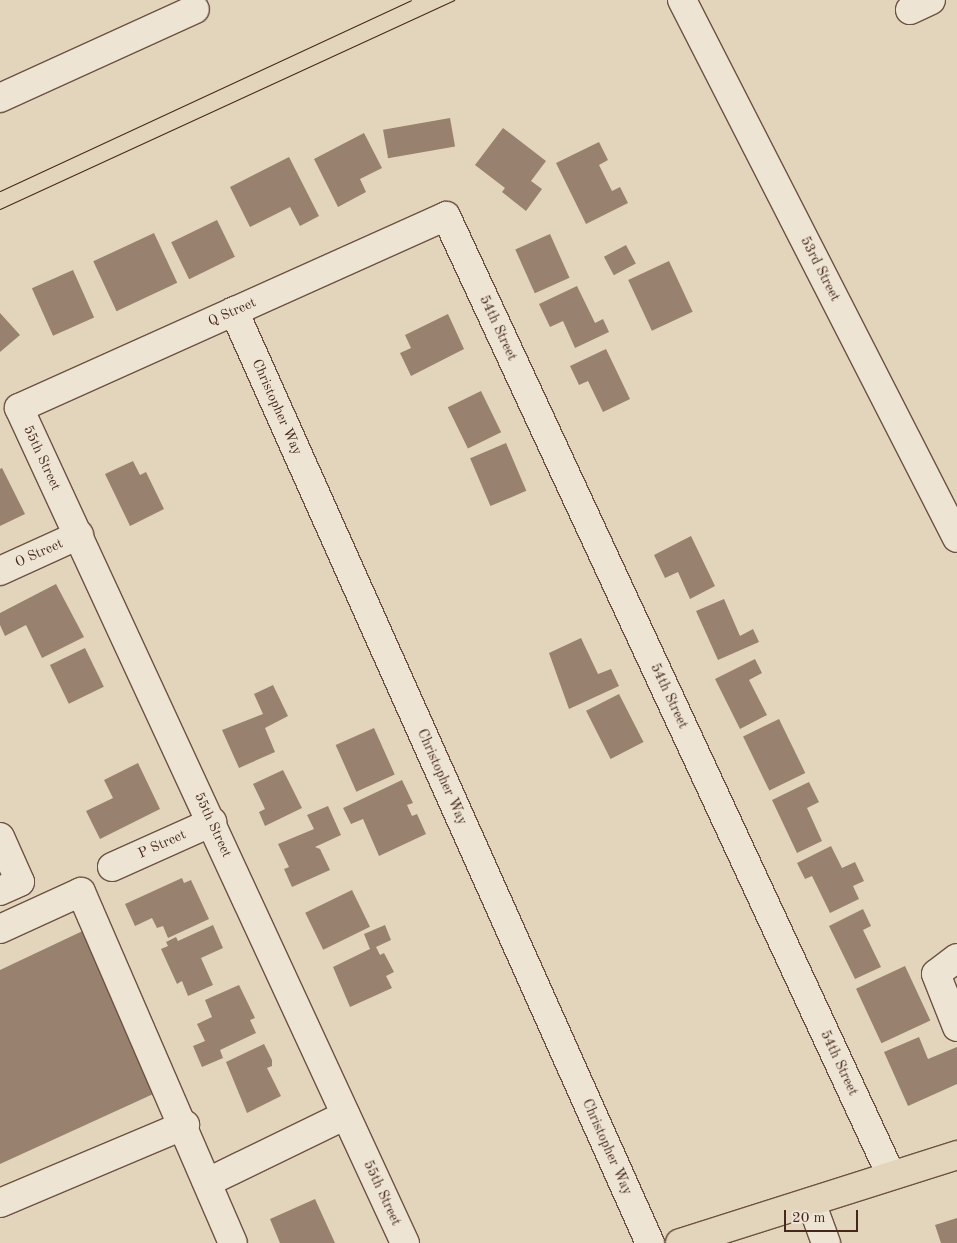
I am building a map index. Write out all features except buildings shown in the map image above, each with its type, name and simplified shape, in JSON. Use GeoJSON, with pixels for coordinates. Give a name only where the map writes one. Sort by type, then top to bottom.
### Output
{"type":"FeatureCollection","features":[{"type":"Feature","properties":{"kind":"main road"},"geometry":{"type":"LineString","coordinates":[[680,1243],[957,1155]]}},
{"type":"Feature","properties":{"kind":"street","name":"53rd Street"},"geometry":{"type":"LineString","coordinates":[[682,0],[957,538]]}},
{"type":"Feature","properties":{"kind":"street"},"geometry":{"type":"LineString","coordinates":[[0,98],[195,9]]}},
{"type":"Feature","properties":{"kind":"street","name":"Q Street"},"geometry":{"type":"LineString","coordinates":[[19,408],[446,216]]}},
{"type":"Feature","properties":{"kind":"street","name":"54th Street"},"geometry":{"type":"LineString","coordinates":[[446,216],[891,1176]]}},
{"type":"Feature","properties":{"kind":"street","name":"Christopher Way"},"geometry":{"type":"LineString","coordinates":[[234,311],[650,1243]]}},
{"type":"Feature","properties":{"kind":"street","name":"55th Street"},"geometry":{"type":"LineString","coordinates":[[19,408],[405,1243]]}},
{"type":"Feature","properties":{"kind":"street","name":"O Street"},"geometry":{"type":"LineString","coordinates":[[0,571],[79,536]]}},
{"type":"Feature","properties":{"kind":"street","name":"P Street"},"geometry":{"type":"LineString","coordinates":[[112,867],[212,822]]}},
{"type":"Feature","properties":{"kind":"street"},"geometry":{"type":"LineString","coordinates":[[0,836],[20,882],[0,891]]}},
{"type":"Feature","properties":{"kind":"street"},"geometry":{"type":"LineString","coordinates":[[0,929],[81,892],[185,1125],[233,1243]]}},
{"type":"Feature","properties":{"kind":"street"},"geometry":{"type":"LineString","coordinates":[[957,958],[936,974],[957,1027]]}},
{"type":"Feature","properties":{"kind":"street"},"geometry":{"type":"LineString","coordinates":[[208,1182],[346,1115]]}},
{"type":"Feature","properties":{"kind":"street"},"geometry":{"type":"LineString","coordinates":[[0,1203],[185,1125]]}},
{"type":"Feature","properties":{"kind":"street"},"geometry":{"type":"LineString","coordinates":[[811,1202],[826,1243]]}},
{"type":"Feature","properties":{"kind":"tram line"},"geometry":{"type":"LineString","coordinates":[[0,191],[411,0]]}},
{"type":"Feature","properties":{"kind":"tram line"},"geometry":{"type":"LineString","coordinates":[[0,209],[454,0]]}}]}
